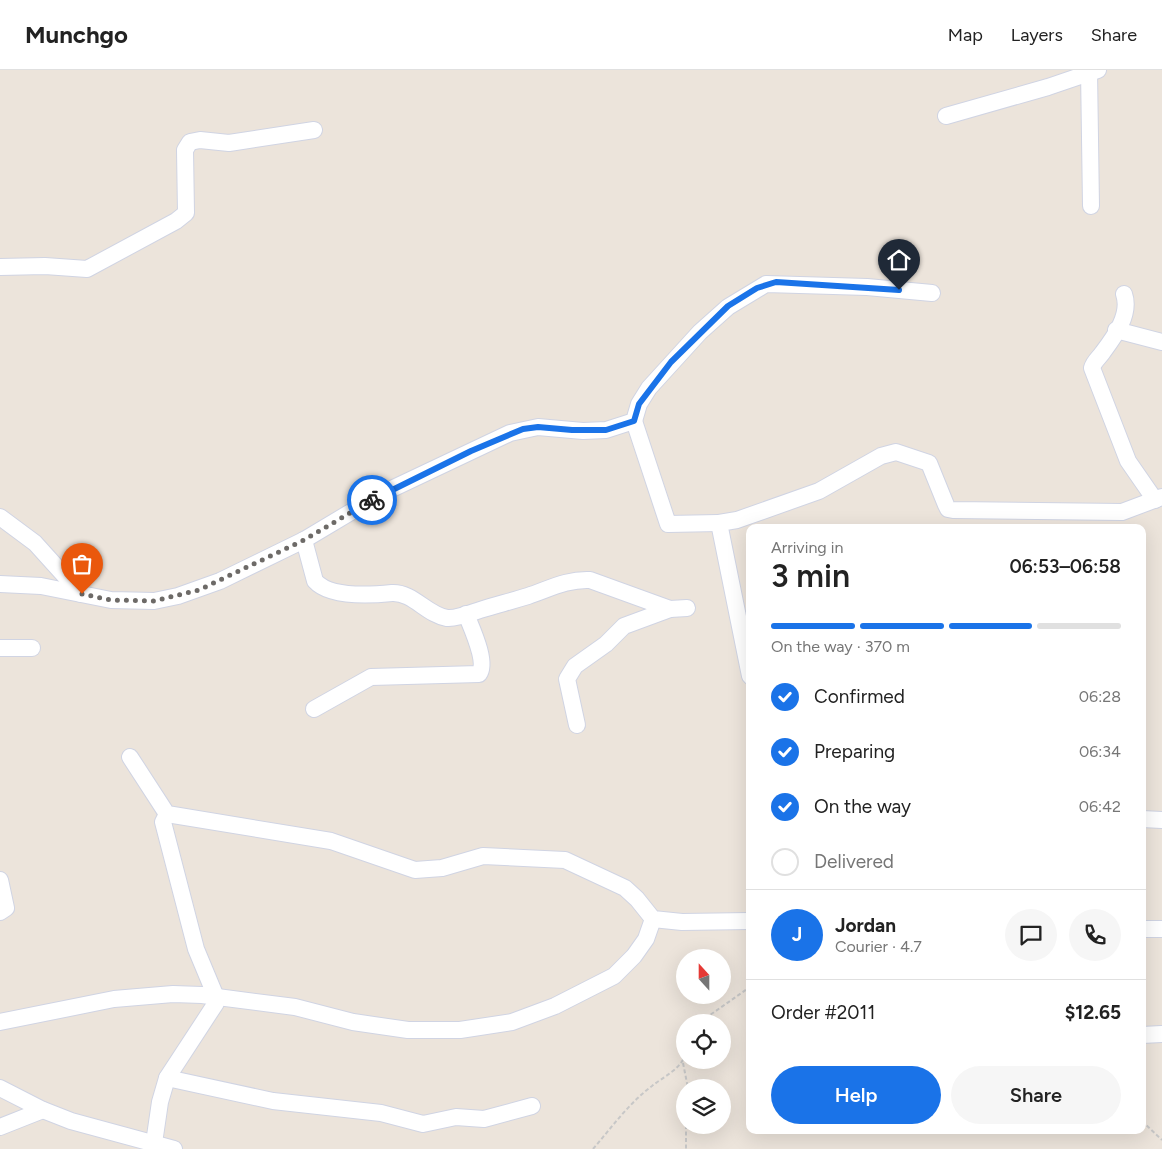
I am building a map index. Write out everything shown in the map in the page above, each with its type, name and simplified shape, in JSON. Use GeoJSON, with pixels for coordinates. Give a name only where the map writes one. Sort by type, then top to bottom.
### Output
{"type":"FeatureCollection","features":[{"type":"Feature","properties":{"kind":"street"},"geometry":{"type":"LineString","coordinates":[[946,116],[1092,71],[1091,206]]}},
{"type":"Feature","properties":{"kind":"street"},"geometry":{"type":"LineString","coordinates":[[0,267],[45,266],[88,269],[176,221],[186,213],[185,150],[190,142],[200,140],[229,144],[314,130]]}},
{"type":"Feature","properties":{"kind":"street"},"geometry":{"type":"LineString","coordinates":[[932,293],[867,287],[766,284],[728,306],[700,332],[649,388],[639,404],[634,421],[668,524],[719,523],[737,520],[819,491],[869,462],[896,452],[929,463],[948,509],[953,510],[1122,512],[1158,498],[1128,461],[1092,368],[1093,363],[1116,330],[1127,309],[1124,294]]}},
{"type":"Feature","properties":{"kind":"street"},"geometry":{"type":"LineString","coordinates":[[1116,330],[1162,342]]}},
{"type":"Feature","properties":{"kind":"street"},"geometry":{"type":"LineString","coordinates":[[0,584],[41,586],[111,600],[134,602],[154,601],[178,596],[220,581],[304,540],[381,494],[510,433],[538,427],[583,431],[606,430],[634,421]]}},
{"type":"Feature","properties":{"kind":"street"},"geometry":{"type":"LineString","coordinates":[[0,517],[35,543],[82,594]]}},
{"type":"Feature","properties":{"kind":"street"},"geometry":{"type":"LineString","coordinates":[[719,523],[746,656]]}},
{"type":"Feature","properties":{"kind":"street"},"geometry":{"type":"LineString","coordinates":[[304,540],[315,581],[323,587],[365,596],[401,594],[446,618],[466,614],[528,596],[561,583],[581,579],[590,580],[670,609]]}},
{"type":"Feature","properties":{"kind":"street"},"geometry":{"type":"LineString","coordinates":[[576,726],[567,678],[575,666],[606,644],[624,626],[670,609],[687,608]]}},
{"type":"Feature","properties":{"kind":"street"},"geometry":{"type":"LineString","coordinates":[[314,709],[371,677],[479,674],[482,668],[481,655],[466,614]]}},
{"type":"Feature","properties":{"kind":"street"},"geometry":{"type":"LineString","coordinates":[[0,648],[32,648]]}},
{"type":"Feature","properties":{"kind":"street"},"geometry":{"type":"LineString","coordinates":[[130,757],[167,814],[331,841],[415,870],[442,868],[482,856],[565,860],[624,888],[637,899],[653,919],[682,922],[746,921]]}},
{"type":"Feature","properties":{"kind":"street"},"geometry":{"type":"LineString","coordinates":[[155,1146],[160,1102],[167,1078],[216,1003],[216,997],[196,949],[188,922],[184,895],[163,822],[167,814]]}},
{"type":"Feature","properties":{"kind":"street"},"geometry":{"type":"LineString","coordinates":[[1146,819],[1162,820]]}},
{"type":"Feature","properties":{"kind":"street"},"geometry":{"type":"LineString","coordinates":[[0,880],[6,908],[0,912]]}},
{"type":"Feature","properties":{"kind":"street"},"geometry":{"type":"LineString","coordinates":[[0,1022],[114,998],[173,994],[216,997],[296,1007],[353,1022],[408,1030],[460,1030],[512,1022],[556,1006],[614,976],[634,956],[646,939],[653,919]]}},
{"type":"Feature","properties":{"kind":"street"},"geometry":{"type":"LineString","coordinates":[[1146,929],[1162,929]]}},
{"type":"Feature","properties":{"kind":"street"},"geometry":{"type":"LineString","coordinates":[[1146,1035],[1162,1034]]}},
{"type":"Feature","properties":{"kind":"street"},"geometry":{"type":"LineString","coordinates":[[167,1078],[273,1101],[381,1113],[422,1124],[456,1117],[484,1119],[532,1106]]}},
{"type":"Feature","properties":{"kind":"street"},"geometry":{"type":"LineString","coordinates":[[0,1088],[43,1110],[88,1126],[155,1146],[174,1149]]}},
{"type":"Feature","properties":{"kind":"street"},"geometry":{"type":"LineString","coordinates":[[0,1127],[43,1110]]}},
{"type":"Feature","properties":{"kind":"path"},"geometry":{"type":"LineString","coordinates":[[711,1014],[746,989]]}},
{"type":"Feature","properties":{"kind":"path"},"geometry":{"type":"LineString","coordinates":[[593,1149],[626,1109],[676,1068]]}},
{"type":"Feature","properties":{"kind":"path"},"geometry":{"type":"LineString","coordinates":[[1146,1125],[1162,1140]]}},
{"type":"Feature","properties":{"kind":"path"},"geometry":{"type":"LineString","coordinates":[[686,1134],[686,1149]]}},
{"type":"Feature","properties":{"kind":"way so far"},"geometry":{"type":"LineString","coordinates":[[82,594],[111,600],[134,602],[154,601],[199,590],[304,540],[372,500]]}},
{"type":"Feature","properties":{"kind":"route"},"geometry":{"type":"LineString","coordinates":[[372,500],[471,451],[523,429],[538,427],[583,431],[606,430],[634,421],[639,404],[649,388],[671,362],[728,306],[766,284],[776,282],[899,290]]}}]}
